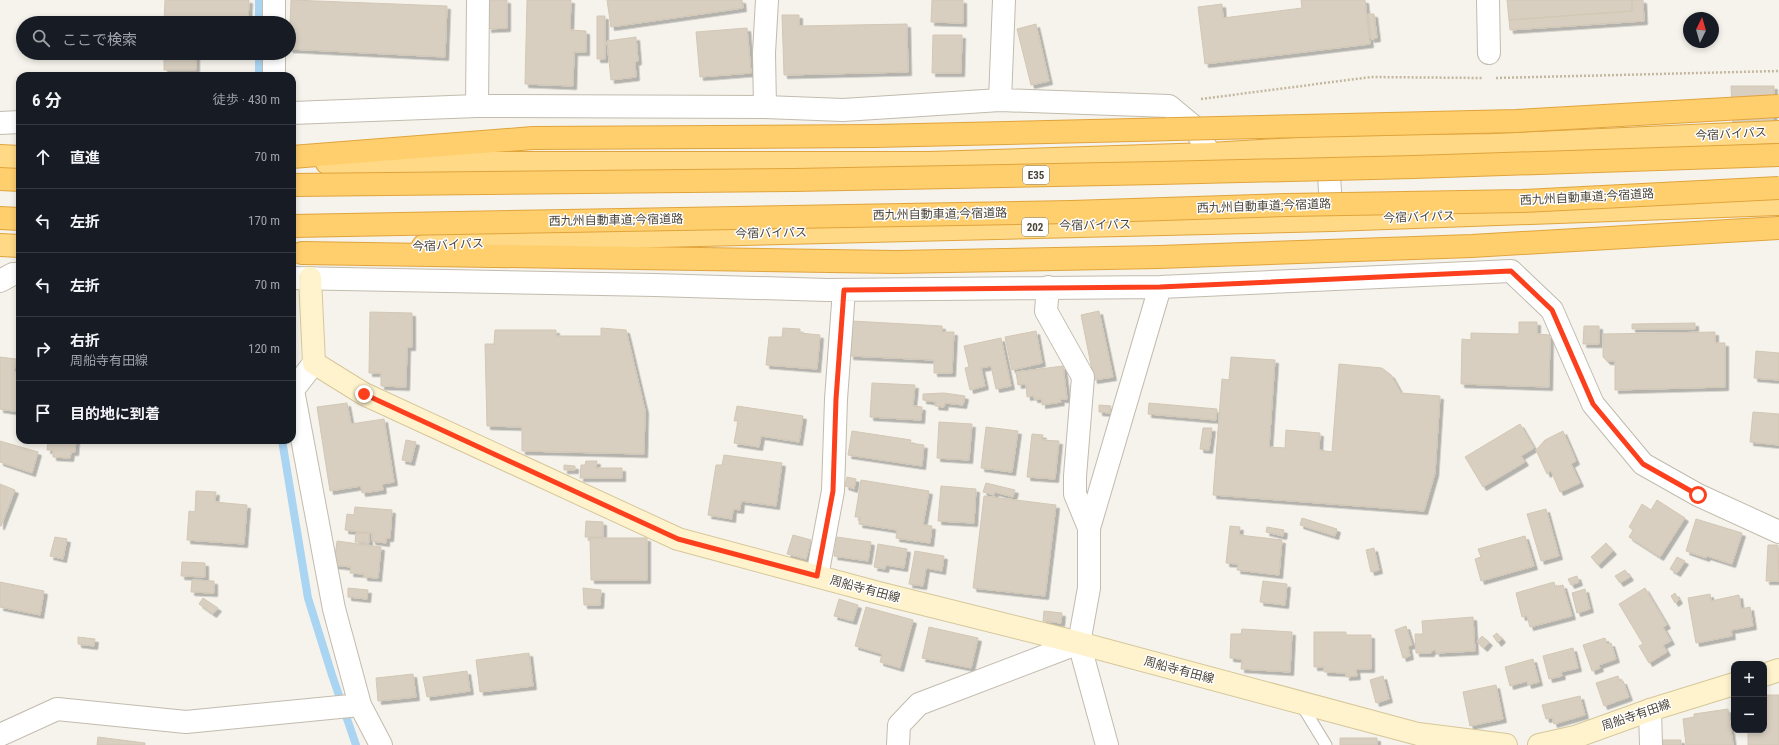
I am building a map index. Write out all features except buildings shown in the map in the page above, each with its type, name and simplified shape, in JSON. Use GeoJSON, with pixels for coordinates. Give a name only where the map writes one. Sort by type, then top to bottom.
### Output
{"type":"FeatureCollection","features":[{"type":"Feature","properties":{"kind":"highway"},"geometry":{"type":"LineString","coordinates":[[296,157],[533,138],[874,136],[1500,122],[1779,106]]}},
{"type":"Feature","properties":{"kind":"highway","name":"今宿バイパス"},"geometry":{"type":"LineString","coordinates":[[296,163],[929,163],[1210,154],[1327,147],[1493,145],[1779,132]]}},
{"type":"Feature","properties":{"kind":"highway","name":"E35"},"geometry":{"type":"LineString","coordinates":[[296,185],[1167,173],[1414,167],[1779,155]]}},
{"type":"Feature","properties":{"kind":"highway"},"geometry":{"type":"LineString","coordinates":[[0,156],[16,157]]}},
{"type":"Feature","properties":{"kind":"highway"},"geometry":{"type":"LineString","coordinates":[[0,180],[16,180]]}},
{"type":"Feature","properties":{"kind":"highway","name":"西九州自動車道;今宿道路"},"geometry":{"type":"LineString","coordinates":[[296,226],[1063,212],[1287,205],[1522,201],[1779,188]]}},
{"type":"Feature","properties":{"kind":"highway","name":"今宿バイパス"},"geometry":{"type":"LineString","coordinates":[[297,252],[573,238],[1332,220],[1779,204]]}},
{"type":"Feature","properties":{"kind":"highway"},"geometry":{"type":"LineString","coordinates":[[0,218],[16,219]]}},
{"type":"Feature","properties":{"kind":"highway"},"geometry":{"type":"LineString","coordinates":[[297,252],[896,262],[1159,257],[1472,246],[1779,228]]}},
{"type":"Feature","properties":{"kind":"highway"},"geometry":{"type":"LineString","coordinates":[[0,245],[16,246]]}},
{"type":"Feature","properties":{"kind":"main road"},"geometry":{"type":"LineString","coordinates":[[301,278],[314,362]]}},
{"type":"Feature","properties":{"kind":"main road","name":"周船寺有田線"},"geometry":{"type":"LineString","coordinates":[[314,362],[364,394],[678,539],[1079,643],[1418,734],[1506,745]]}},
{"type":"Feature","properties":{"kind":"main road"},"geometry":{"type":"LineString","coordinates":[[1767,674],[1779,670]]}},
{"type":"Feature","properties":{"kind":"main road","name":"周船寺有田線"},"geometry":{"type":"LineString","coordinates":[[1539,745],[1575,737],[1650,710],[1731,685]]}},
{"type":"Feature","properties":{"kind":"street"},"geometry":{"type":"LineString","coordinates":[[274,0],[274,16]]}},
{"type":"Feature","properties":{"kind":"street"},"geometry":{"type":"LineString","coordinates":[[477,106],[478,0]]}},
{"type":"Feature","properties":{"kind":"street"},"geometry":{"type":"LineString","coordinates":[[765,107],[764,53],[767,0]]}},
{"type":"Feature","properties":{"kind":"street"},"geometry":{"type":"LineString","coordinates":[[1000,100],[1004,0]]}},
{"type":"Feature","properties":{"kind":"street"},"geometry":{"type":"LineString","coordinates":[[1488,0],[1489,53]]}},
{"type":"Feature","properties":{"kind":"street"},"geometry":{"type":"LineString","coordinates":[[274,60],[274,72]]}},
{"type":"Feature","properties":{"kind":"street"},"geometry":{"type":"LineString","coordinates":[[296,112],[477,106],[765,107],[844,110],[1000,100],[1169,106],[1193,126],[1210,154]]}},
{"type":"Feature","properties":{"kind":"street"},"geometry":{"type":"LineString","coordinates":[[0,124],[16,122]]}},
{"type":"Feature","properties":{"kind":"street"},"geometry":{"type":"LineString","coordinates":[[1327,147],[1332,220]]}},
{"type":"Feature","properties":{"kind":"street"},"geometry":{"type":"LineString","coordinates":[[301,278],[844,290],[1160,287],[1511,271],[1552,310],[1593,404],[1643,464],[1698,495],[1779,532]]}},
{"type":"Feature","properties":{"kind":"street"},"geometry":{"type":"LineString","coordinates":[[0,281],[13,274],[16,274]]}},
{"type":"Feature","properties":{"kind":"street"},"geometry":{"type":"LineString","coordinates":[[1048,287],[1046,311],[1083,377],[1075,488],[1089,528]]}},
{"type":"Feature","properties":{"kind":"street"},"geometry":{"type":"LineString","coordinates":[[1107,745],[1079,643],[1089,588],[1089,528],[1160,287]]}},
{"type":"Feature","properties":{"kind":"street"},"geometry":{"type":"LineString","coordinates":[[817,576],[833,491],[836,399],[844,290]]}},
{"type":"Feature","properties":{"kind":"street"},"geometry":{"type":"LineString","coordinates":[[296,386],[314,362]]}},
{"type":"Feature","properties":{"kind":"street"},"geometry":{"type":"LineString","coordinates":[[296,406],[334,609],[360,705],[380,745]]}},
{"type":"Feature","properties":{"kind":"street"},"geometry":{"type":"LineString","coordinates":[[898,745],[899,725],[919,704],[1079,643]]}},
{"type":"Feature","properties":{"kind":"street"},"geometry":{"type":"LineString","coordinates":[[0,735],[58,709],[186,722],[360,705]]}},
{"type":"Feature","properties":{"kind":"street"},"geometry":{"type":"LineString","coordinates":[[1650,710],[1650,745]]}},
{"type":"Feature","properties":{"kind":"lane"},"geometry":{"type":"LineString","coordinates":[[1299,702],[1326,745]]}},
{"type":"Feature","properties":{"kind":"waterway"},"geometry":{"type":"LineString","coordinates":[[259,0],[259,16]]}},
{"type":"Feature","properties":{"kind":"waterway"},"geometry":{"type":"LineString","coordinates":[[259,60],[259,72]]}},
{"type":"Feature","properties":{"kind":"waterway"},"geometry":{"type":"LineString","coordinates":[[283,444],[308,598],[356,745]]}},
{"type":"Feature","properties":{"kind":"route"},"geometry":{"type":"LineString","coordinates":[[364,394],[678,539],[817,576],[833,491],[836,399],[844,290],[1160,287],[1511,271],[1552,310],[1593,404],[1643,464],[1698,495]]}}]}
